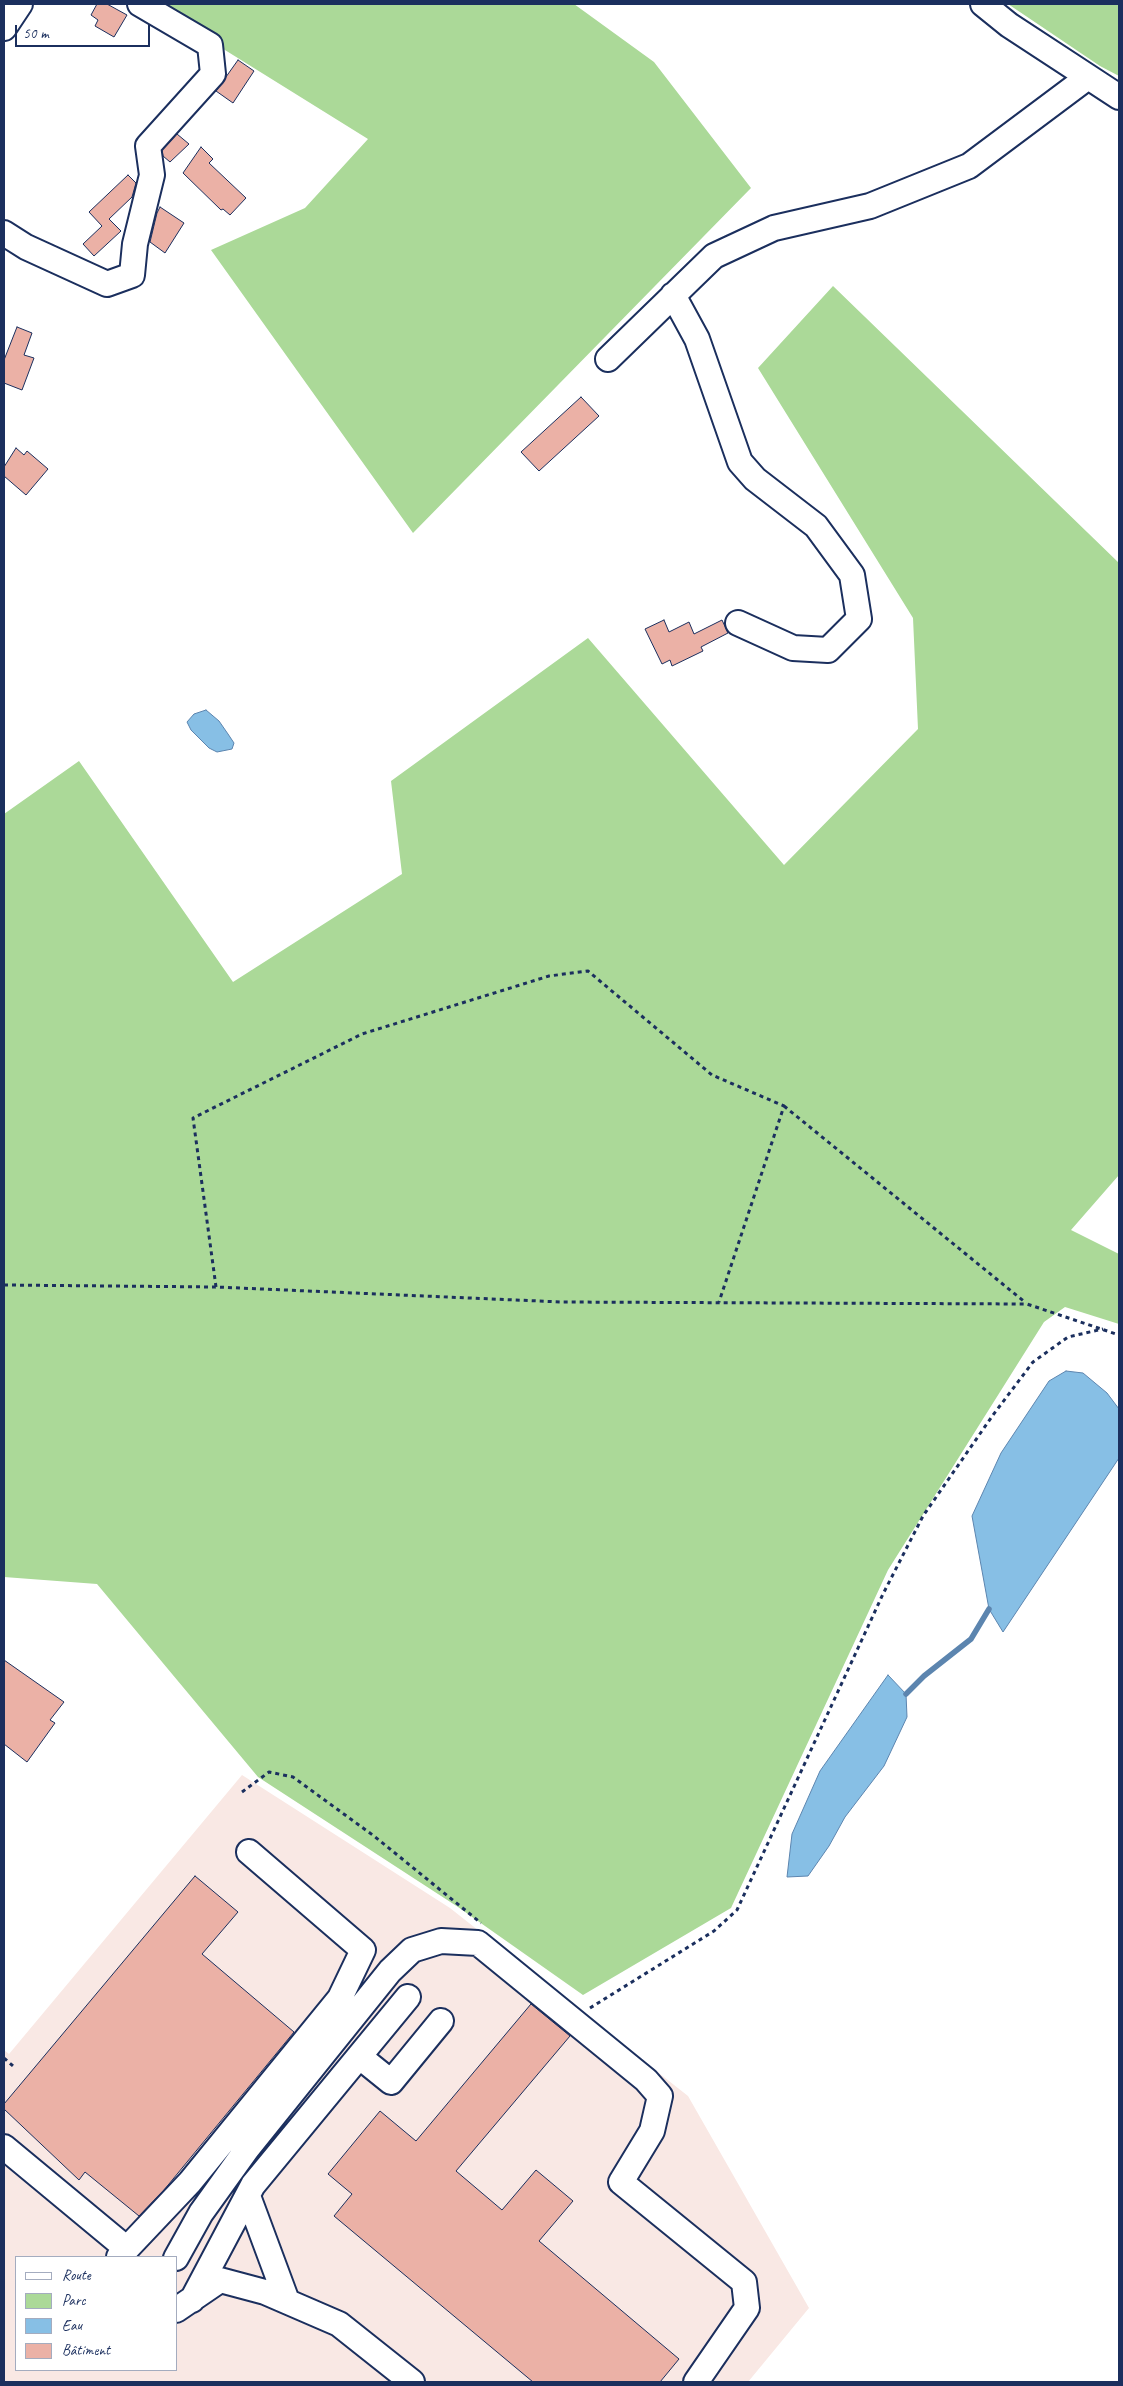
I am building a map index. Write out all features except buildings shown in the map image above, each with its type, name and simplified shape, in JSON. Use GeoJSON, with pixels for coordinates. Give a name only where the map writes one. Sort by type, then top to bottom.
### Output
{"type":"FeatureCollection","features":[{"type":"Feature","properties":{"kind":"street"},"geometry":{"type":"LineString","coordinates":[[4,28],[20,4]]}},
{"type":"Feature","properties":{"kind":"street"},"geometry":{"type":"LineString","coordinates":[[4,233],[26,247],[107,284],[132,275],[135,244],[152,175],[148,146],[213,74],[210,45],[140,4]]}},
{"type":"Feature","properties":{"kind":"street"},"geometry":{"type":"LineString","coordinates":[[984,4],[1010,25],[1119,97]]}},
{"type":"Feature","properties":{"kind":"street"},"geometry":{"type":"LineString","coordinates":[[608,359],[714,256],[774,228],[870,206],[970,166],[1088,77]]}},
{"type":"Feature","properties":{"kind":"street"},"geometry":{"type":"LineString","coordinates":[[673,295],[697,339],[740,462],[755,479],[816,526],[852,575],[859,619],[828,650],[793,648],[738,623]]}},
{"type":"Feature","properties":{"kind":"street"},"geometry":{"type":"LineString","coordinates":[[4,2147],[123,2253],[190,2182],[340,1998],[363,1950],[249,1852]]}},
{"type":"Feature","properties":{"kind":"street"},"geometry":{"type":"LineString","coordinates":[[177,2256],[201,2213],[248,2149],[390,1971],[412,1950],[441,1941],[478,1943],[639,2074],[660,2096],[652,2130],[621,2182],[744,2282],[747,2308],[696,2382]]}},
{"type":"Feature","properties":{"kind":"street"},"geometry":{"type":"LineString","coordinates":[[184,2305],[253,2185],[408,1997]]}},
{"type":"Feature","properties":{"kind":"street"},"geometry":{"type":"LineString","coordinates":[[360,2057],[391,2082],[441,2020]]}},
{"type":"Feature","properties":{"kind":"street"},"geometry":{"type":"LineString","coordinates":[[248,2196],[287,2301]]}},
{"type":"Feature","properties":{"kind":"street"},"geometry":{"type":"LineString","coordinates":[[184,2305],[220,2280],[266,2292],[339,2324],[412,2382]]}},
{"type":"Feature","properties":{"kind":"path"},"geometry":{"type":"LineString","coordinates":[[216,1287],[193,1118],[362,1034],[548,976],[588,971],[712,1075],[784,1106],[1027,1304]]}},
{"type":"Feature","properties":{"kind":"path"},"geometry":{"type":"LineString","coordinates":[[720,1302],[784,1106]]}},
{"type":"Feature","properties":{"kind":"path"},"geometry":{"type":"LineString","coordinates":[[4,1285],[216,1287],[562,1302],[1027,1304],[1119,1335]]}},
{"type":"Feature","properties":{"kind":"path"},"geometry":{"type":"LineString","coordinates":[[588,2009],[714,1931],[738,1910],[883,1594],[923,1516],[993,1414],[1033,1362],[1068,1337],[1103,1329]]}},
{"type":"Feature","properties":{"kind":"path"},"geometry":{"type":"LineString","coordinates":[[242,1792],[269,1772],[293,1777],[374,1836],[489,1929]]}},
{"type":"Feature","properties":{"kind":"path"},"geometry":{"type":"LineString","coordinates":[[4,2058],[13,2066]]}},
{"type":"Feature","properties":{"kind":"shaded area"},"geometry":{"type":"Polygon","coordinates":[[[242,1775],[450,1908],[688,2096],[809,2308],[748,2382],[4,2382],[4,2050],[9,2054],[242,1775]]]}},
{"type":"Feature","properties":{"kind":"green space"},"geometry":{"type":"Polygon","coordinates":[[[151,4],[574,4],[654,62],[751,188],[413,533],[211,250],[305,208],[368,139],[151,4]]]}},
{"type":"Feature","properties":{"kind":"green space"},"geometry":{"type":"Polygon","coordinates":[[[1008,4],[1119,4],[1119,76],[1100,66],[1008,4]]]}},
{"type":"Feature","properties":{"kind":"green space"},"geometry":{"type":"Polygon","coordinates":[[[833,286],[1119,563],[1119,1175],[1071,1230],[1119,1254],[1119,1324],[1065,1307],[1044,1322],[888,1570],[731,1908],[583,1995],[458,1907],[258,1777],[97,1584],[4,1577],[4,814],[79,761],[233,982],[402,874],[391,781],[588,638],[784,865],[918,729],[913,618],[758,368],[833,286]]]}},
{"type":"Feature","properties":{"kind":"water"},"geometry":{"type":"Polygon","coordinates":[[[206,710],[219,721],[234,743],[232,749],[217,752],[209,748],[191,730],[187,722],[194,714],[206,710]]]}},
{"type":"Feature","properties":{"kind":"water"},"geometry":{"type":"Polygon","coordinates":[[[1066,1371],[1083,1373],[1107,1393],[1119,1409],[1119,1458],[1003,1632],[989,1609],[972,1516],[1001,1453],[1049,1381],[1066,1371]]]}},
{"type":"Feature","properties":{"kind":"water"},"geometry":{"type":"Polygon","coordinates":[[[888,1675],[906,1694],[907,1717],[884,1766],[845,1817],[829,1846],[808,1876],[787,1877],[792,1834],[820,1771],[888,1675]]]}},
{"type":"Feature","properties":{"kind":"waterway"},"geometry":{"type":"LineString","coordinates":[[906,1694],[924,1676],[971,1639],[989,1609]]}}]}
